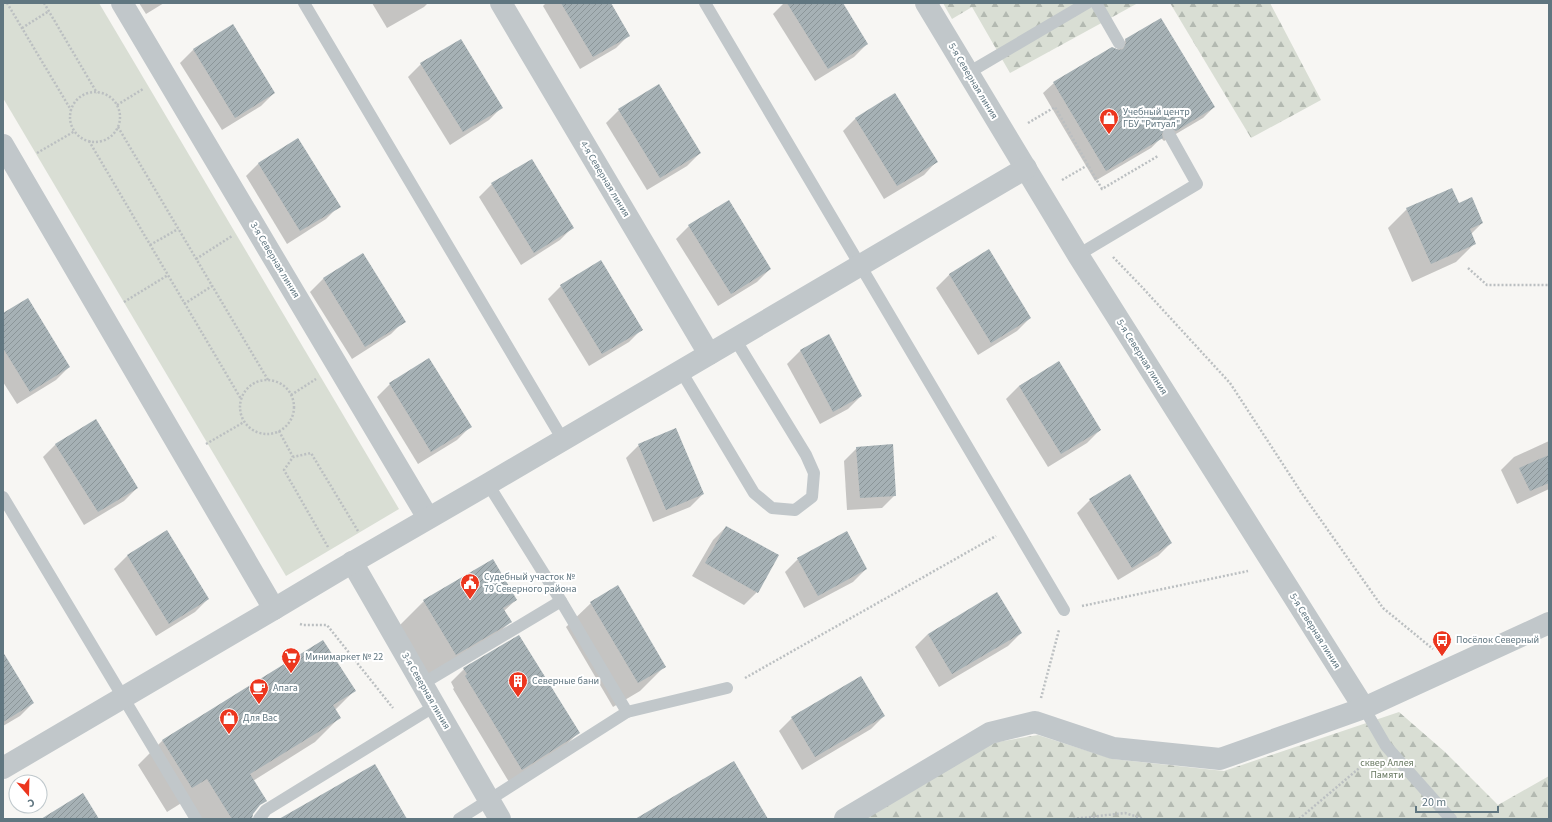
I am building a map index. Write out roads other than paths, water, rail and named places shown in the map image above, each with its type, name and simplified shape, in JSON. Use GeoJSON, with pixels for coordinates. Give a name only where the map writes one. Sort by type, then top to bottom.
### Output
{"type":"FeatureCollection","features":[{"type":"Feature","properties":{"kind":"street","name":"3-я Северная линия"},"geometry":{"type":"LineString","coordinates":[[122,3],[428,518]]}},
{"type":"Feature","properties":{"kind":"street","name":"4-я Северная линия"},"geometry":{"type":"LineString","coordinates":[[501,3],[709,354]]}},
{"type":"Feature","properties":{"kind":"street","name":"5-я Северная линия"},"geometry":{"type":"LineString","coordinates":[[926,3],[1078,255],[1364,708]]}},
{"type":"Feature","properties":{"kind":"street"},"geometry":{"type":"LineString","coordinates":[[3,145],[274,609]]}},
{"type":"Feature","properties":{"kind":"street"},"geometry":{"type":"LineString","coordinates":[[3,768],[1026,168]]}},
{"type":"Feature","properties":{"kind":"street","name":"3-я Северная линия"},"geometry":{"type":"LineString","coordinates":[[354,561],[422,684],[500,819]]}},
{"type":"Feature","properties":{"kind":"street"},"geometry":{"type":"LineString","coordinates":[[845,819],[990,733],[1035,722],[1113,748],[1220,759],[1364,708],[1549,623]]}},
{"type":"Feature","properties":{"kind":"lane"},"geometry":{"type":"LineString","coordinates":[[304,3],[563,440]]}},
{"type":"Feature","properties":{"kind":"lane"},"geometry":{"type":"LineString","coordinates":[[705,3],[1064,610]]}},
{"type":"Feature","properties":{"kind":"lane"},"geometry":{"type":"LineString","coordinates":[[968,73],[1087,3]]}},
{"type":"Feature","properties":{"kind":"lane"},"geometry":{"type":"LineString","coordinates":[[1096,3],[1119,43]]}},
{"type":"Feature","properties":{"kind":"lane"},"geometry":{"type":"LineString","coordinates":[[1078,255],[1197,184],[1169,134]]}},
{"type":"Feature","properties":{"kind":"lane"},"geometry":{"type":"LineString","coordinates":[[681,371],[754,493],[772,508],[795,510],[812,497],[814,472],[806,455],[735,339]]}},
{"type":"Feature","properties":{"kind":"lane"},"geometry":{"type":"LineString","coordinates":[[488,484],[561,601],[627,712]]}},
{"type":"Feature","properties":{"kind":"lane"},"geometry":{"type":"LineString","coordinates":[[3,497],[196,819]]}},
{"type":"Feature","properties":{"kind":"lane"},"geometry":{"type":"LineString","coordinates":[[422,684],[561,601]]}},
{"type":"Feature","properties":{"kind":"lane"},"geometry":{"type":"LineString","coordinates":[[459,819],[627,712],[727,688]]}},
{"type":"Feature","properties":{"kind":"lane"},"geometry":{"type":"LineString","coordinates":[[259,819],[266,810],[435,706]]}},
{"type":"Feature","properties":{"kind":"lane"},"geometry":{"type":"LineString","coordinates":[[1364,708],[1386,746],[1451,819]]}},
{"type":"Feature","properties":{"kind":"place","name":"Учебный центр ГБУ \"Ритуал\""},"geometry":{"type":"Point","coordinates":[1109,135]}},
{"type":"Feature","properties":{"kind":"place","name":"Судебный участок № 79 Северного района"},"geometry":{"type":"Point","coordinates":[470,600]}},
{"type":"Feature","properties":{"kind":"place","name":"Посёлок Северный"},"geometry":{"type":"Point","coordinates":[1442,657]}},
{"type":"Feature","properties":{"kind":"place","name":"Минимаркет № 22"},"geometry":{"type":"Point","coordinates":[291,674]}},
{"type":"Feature","properties":{"kind":"place","name":"Северные бани"},"geometry":{"type":"Point","coordinates":[518,698]}},
{"type":"Feature","properties":{"kind":"place","name":"Апага"},"geometry":{"type":"Point","coordinates":[259,705]}},
{"type":"Feature","properties":{"kind":"place","name":"Для Вас"},"geometry":{"type":"Point","coordinates":[229,735]}},
{"type":"Feature","properties":{"kind":"park label","name":"сквер Аллея Памяти"},"geometry":{"type":"Point","coordinates":[1387,768]}}]}
